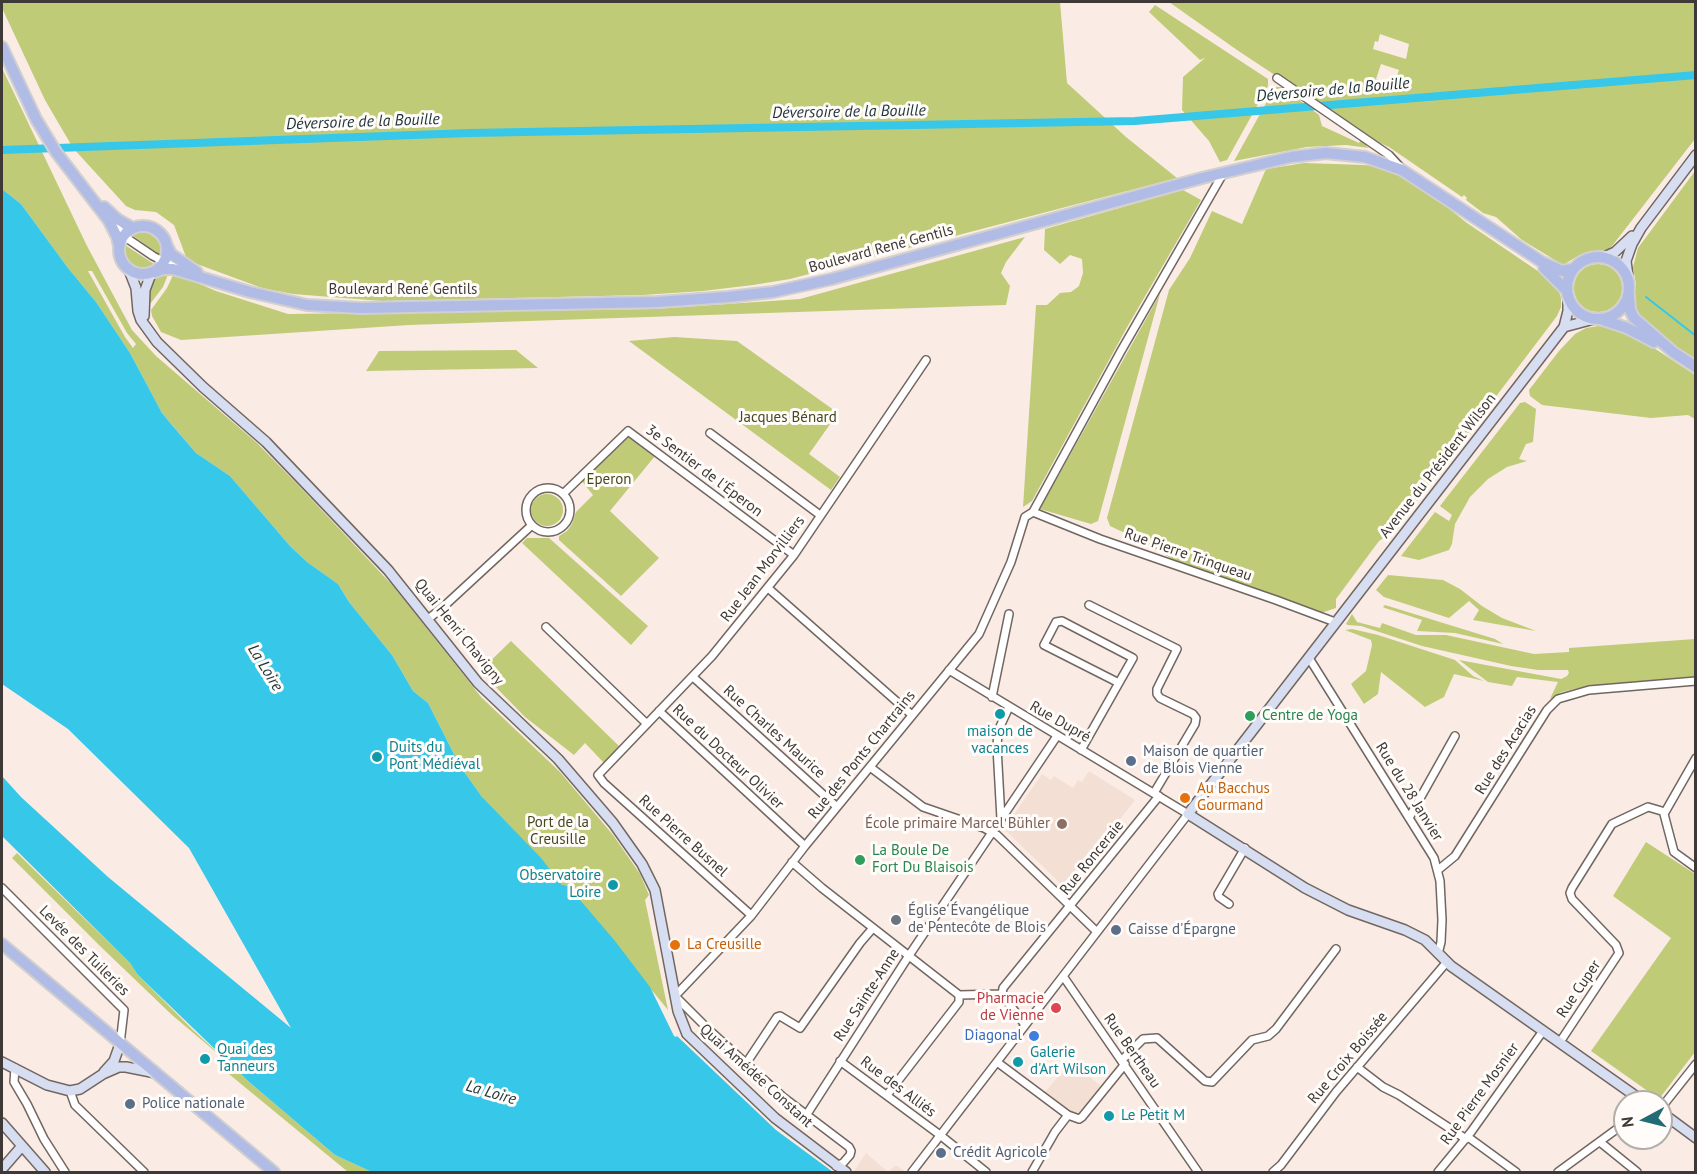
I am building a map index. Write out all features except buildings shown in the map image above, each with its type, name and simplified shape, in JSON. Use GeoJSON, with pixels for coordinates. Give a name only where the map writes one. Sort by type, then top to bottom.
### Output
{"type":"FeatureCollection","features":[{"type":"Feature","properties":{"kind":"main road"},"geometry":{"type":"LineString","coordinates":[[2,47],[36,119],[56,152],[114,230],[120,260],[129,270],[136,288],[138,311],[148,330]]}},
{"type":"Feature","properties":{"kind":"main road","name":"Boulevard René Gentils"},"geometry":{"type":"LineString","coordinates":[[129,270],[139,275],[173,269],[307,304],[361,308],[657,302],[728,297],[773,292],[832,279],[1224,172],[1326,153],[1365,157],[1402,170],[1521,249],[1554,268],[1562,271],[1572,269]]}},
{"type":"Feature","properties":{"kind":"main road"},"geometry":{"type":"LineString","coordinates":[[1673,352],[1634,318],[1630,310],[1626,261],[1628,251],[1641,228],[1695,155]]}},
{"type":"Feature","properties":{"kind":"main road"},"geometry":{"type":"LineString","coordinates":[[79,181],[117,219],[134,228],[124,236],[119,246]]}},
{"type":"Feature","properties":{"kind":"main road","name":"Boulevard René Gentils"},"geometry":{"type":"LineString","coordinates":[[134,228],[152,227],[162,235],[171,254],[189,268],[216,282]]}},
{"type":"Feature","properties":{"kind":"main road"},"geometry":{"type":"LineString","coordinates":[[1629,293],[1625,304],[1617,313],[1564,327],[1568,311],[1568,278],[1572,269],[1586,258],[1604,257],[1615,252],[1641,228]]}},
{"type":"Feature","properties":{"kind":"main road"},"geometry":{"type":"LineString","coordinates":[[148,330],[144,314],[144,300],[153,273],[164,262],[167,246]]}},
{"type":"Feature","properties":{"kind":"main road","name":"Boulevard René Gentils"},"geometry":{"type":"LineString","coordinates":[[1521,249],[1556,279],[1567,294]]}},
{"type":"Feature","properties":{"kind":"main road"},"geometry":{"type":"LineString","coordinates":[[1604,257],[1620,264],[1628,276]]}},
{"type":"Feature","properties":{"kind":"main road"},"geometry":{"type":"LineString","coordinates":[[1567,294],[1575,309],[1582,315],[1627,328],[1673,352],[1695,367]]}},
{"type":"Feature","properties":{"kind":"main road","name":"Avenue du Président Wilson"},"geometry":{"type":"LineString","coordinates":[[1188,813],[1564,327]]}},
{"type":"Feature","properties":{"kind":"main road","name":"Quai Henri Chavigny"},"geometry":{"type":"LineString","coordinates":[[148,330],[184,370],[266,442],[388,570],[478,683],[558,759],[591,796],[642,864],[655,890],[675,996]]}},
{"type":"Feature","properties":{"kind":"main road"},"geometry":{"type":"LineString","coordinates":[[1188,813],[1305,888],[1348,910],[1425,940],[1446,963],[1627,1090]]}},
{"type":"Feature","properties":{"kind":"main road"},"geometry":{"type":"LineString","coordinates":[[2,944],[274,1173]]}},
{"type":"Feature","properties":{"kind":"main road","name":"Quai Amédée Constant"},"geometry":{"type":"LineString","coordinates":[[675,996],[681,1022],[693,1041],[775,1118],[846,1173]]}},
{"type":"Feature","properties":{"kind":"main road"},"geometry":{"type":"LineString","coordinates":[[103,1074],[114,1061],[120,1044]]}},
{"type":"Feature","properties":{"kind":"main road"},"geometry":{"type":"LineString","coordinates":[[2,1062],[47,1085],[70,1091],[80,1089],[119,1067],[156,1073]]}},
{"type":"Feature","properties":{"kind":"main road"},"geometry":{"type":"LineString","coordinates":[[1673,1120],[1695,1138]]}},
{"type":"Feature","properties":{"kind":"main road"},"geometry":{"type":"LineString","coordinates":[[2,1123],[45,1173]]}},
{"type":"Feature","properties":{"kind":"main road"},"geometry":{"type":"LineString","coordinates":[[2,1169],[22,1146]]}},
{"type":"Feature","properties":{"kind":"street"},"geometry":{"type":"LineString","coordinates":[[1277,78],[1389,155],[1402,170]]}},
{"type":"Feature","properties":{"kind":"street","name":"Rue des Ponts Chartrains"},"geometry":{"type":"LineString","coordinates":[[675,996],[751,915],[979,634],[1011,562],[1025,517],[1033,512],[1121,351],[1224,172]]}},
{"type":"Feature","properties":{"kind":"street"},"geometry":{"type":"LineString","coordinates":[[79,181],[124,236],[164,262],[216,282]]}},
{"type":"Feature","properties":{"kind":"street","name":"Rue Jean Morvilliers"},"geometry":{"type":"LineString","coordinates":[[598,776],[712,656],[768,588],[794,555],[926,360]]}},
{"type":"Feature","properties":{"kind":"street","name":"3e Sentier de l'Éperon"},"geometry":{"type":"LineString","coordinates":[[563,494],[628,430],[794,555]]}},
{"type":"Feature","properties":{"kind":"street"},"geometry":{"type":"LineString","coordinates":[[710,433],[820,515]]}},
{"type":"Feature","properties":{"kind":"street"},"geometry":{"type":"LineString","coordinates":[[550,488],[563,494],[570,506],[568,520],[563,526],[550,532],[537,529],[532,525],[526,511],[531,497],[543,489],[550,488]]}},
{"type":"Feature","properties":{"kind":"street","name":"Rue Pierre Trinqueau"},"geometry":{"type":"LineString","coordinates":[[1033,512],[1100,539],[1335,622]]}},
{"type":"Feature","properties":{"kind":"street"},"geometry":{"type":"LineString","coordinates":[[428,619],[532,525]]}},
{"type":"Feature","properties":{"kind":"street"},"geometry":{"type":"LineString","coordinates":[[768,588],[912,716]]}},
{"type":"Feature","properties":{"kind":"street","name":"Rue Ronceraie"},"geometry":{"type":"LineString","coordinates":[[1002,994],[1003,988],[1071,906],[1157,794],[1195,724],[1196,718],[1193,714],[1160,698],[1157,694],[1177,650],[1089,605]]}},
{"type":"Feature","properties":{"kind":"street"},"geometry":{"type":"LineString","coordinates":[[992,697],[1009,614]]}},
{"type":"Feature","properties":{"kind":"street"},"geometry":{"type":"LineString","coordinates":[[1081,750],[1119,683],[1133,658],[1062,621],[1056,622],[1044,645],[1119,683]]}},
{"type":"Feature","properties":{"kind":"street"},"geometry":{"type":"LineString","coordinates":[[546,627],[647,724]]}},
{"type":"Feature","properties":{"kind":"street","name":"Rue du 28 Janvier"},"geometry":{"type":"LineString","coordinates":[[1309,658],[1431,853],[1438,870],[1443,929],[1438,954]]}},
{"type":"Feature","properties":{"kind":"street","name":"Rue Dupré"},"geometry":{"type":"LineString","coordinates":[[949,670],[1009,708],[1188,813]]}},
{"type":"Feature","properties":{"kind":"street","name":"Rue Charles Maurice"},"geometry":{"type":"LineString","coordinates":[[693,677],[837,807]]}},
{"type":"Feature","properties":{"kind":"street","name":"Rue des Acacias"},"geometry":{"type":"LineString","coordinates":[[1438,870],[1455,855],[1546,710],[1558,699],[1589,690],[1695,681]]}},
{"type":"Feature","properties":{"kind":"street"},"geometry":{"type":"LineString","coordinates":[[1001,819],[998,731],[1009,708]]}},
{"type":"Feature","properties":{"kind":"street","name":"Rue du Docteur Olivier"},"geometry":{"type":"LineString","coordinates":[[659,711],[805,846]]}},
{"type":"Feature","properties":{"kind":"street","name":"Rue Sainte-Anne"},"geometry":{"type":"LineString","coordinates":[[807,1114],[908,957],[1057,736]]}},
{"type":"Feature","properties":{"kind":"street"},"geometry":{"type":"LineString","coordinates":[[1409,819],[1455,736]]}},
{"type":"Feature","properties":{"kind":"street"},"geometry":{"type":"LineString","coordinates":[[1695,758],[1665,812],[1674,852],[1695,868]]}},
{"type":"Feature","properties":{"kind":"street"},"geometry":{"type":"LineString","coordinates":[[870,767],[922,807],[993,832],[1097,932]]}},
{"type":"Feature","properties":{"kind":"street","name":"Rue Pierre Busnel"},"geometry":{"type":"LineString","coordinates":[[598,776],[751,915]]}},
{"type":"Feature","properties":{"kind":"street","name":"Rue Cuper"},"geometry":{"type":"LineString","coordinates":[[1560,1042],[1619,953],[1616,945],[1572,899],[1570,893],[1572,888],[1612,824],[1648,807],[1665,812]]}},
{"type":"Feature","properties":{"kind":"street"},"geometry":{"type":"LineString","coordinates":[[912,1173],[1188,813]]}},
{"type":"Feature","properties":{"kind":"street"},"geometry":{"type":"LineString","coordinates":[[1229,904],[1218,894],[1245,848]]}},
{"type":"Feature","properties":{"kind":"street"},"geometry":{"type":"LineString","coordinates":[[792,862],[908,957],[959,995],[1002,994],[1025,1025]]}},
{"type":"Feature","properties":{"kind":"street","name":"Levée des Tuileries"},"geometry":{"type":"LineString","coordinates":[[2,888],[124,1010],[120,1044]]}},
{"type":"Feature","properties":{"kind":"street"},"geometry":{"type":"LineString","coordinates":[[747,1062],[777,1017],[780,1016],[800,1028],[873,928]]}},
{"type":"Feature","properties":{"kind":"street"},"geometry":{"type":"LineString","coordinates":[[998,1062],[1076,1119],[1082,1117],[1143,1039],[1156,1038],[1210,1083],[1251,1042],[1268,1036],[1276,1029],[1336,949]]}},
{"type":"Feature","properties":{"kind":"street","name":"Rue Croix Boissée"},"geometry":{"type":"LineString","coordinates":[[1273,1173],[1357,1067],[1446,963]]}},
{"type":"Feature","properties":{"kind":"street","name":"Rue Bertheau"},"geometry":{"type":"LineString","coordinates":[[1063,976],[1198,1173]]}},
{"type":"Feature","properties":{"kind":"street"},"geometry":{"type":"LineString","coordinates":[[887,1095],[959,1002],[959,995]]}},
{"type":"Feature","properties":{"kind":"street"},"geometry":{"type":"LineString","coordinates":[[675,996],[783,1096],[851,1151],[843,1163],[836,1166]]}},
{"type":"Feature","properties":{"kind":"street","name":"Rue Pierre Mosnier"},"geometry":{"type":"LineString","coordinates":[[1438,1173],[1467,1138],[1543,1031]]}},
{"type":"Feature","properties":{"kind":"street","name":"Rue des Alliés"},"geometry":{"type":"LineString","coordinates":[[840,1061],[940,1135],[986,1173]]}},
{"type":"Feature","properties":{"kind":"street"},"geometry":{"type":"LineString","coordinates":[[1673,1094],[1695,1064]]}},
{"type":"Feature","properties":{"kind":"street"},"geometry":{"type":"LineString","coordinates":[[1357,1067],[1383,1087],[1467,1138],[1516,1173]]}},
{"type":"Feature","properties":{"kind":"street"},"geometry":{"type":"LineString","coordinates":[[15,1068],[14,1082],[65,1173]]}},
{"type":"Feature","properties":{"kind":"street"},"geometry":{"type":"LineString","coordinates":[[70,1091],[75,1105],[144,1173]]}},
{"type":"Feature","properties":{"kind":"street"},"geometry":{"type":"LineString","coordinates":[[1032,1173],[1054,1132],[1068,1115]]}},
{"type":"Feature","properties":{"kind":"street"},"geometry":{"type":"LineString","coordinates":[[1558,1173],[1613,1132]]}},
{"type":"Feature","properties":{"kind":"street"},"geometry":{"type":"LineString","coordinates":[[1600,1142],[1637,1173]]}},
{"type":"Feature","properties":{"kind":"shaded area","name":"École primaire Marcel Bühler"},"geometry":{"type":"Polygon","coordinates":[[[1089,771],[1135,800],[1105,838],[1062,885],[1004,829],[1042,774],[1051,780],[1054,776],[1073,788],[1078,780],[1082,782],[1089,771]]]}},
{"type":"Feature","properties":{"kind":"shaded area"},"geometry":{"type":"Polygon","coordinates":[[[1071,1061],[1103,1088],[1078,1117],[1045,1092],[1071,1061]]]}},
{"type":"Feature","properties":{"kind":"shaded area"},"geometry":{"type":"Polygon","coordinates":[[[866,1153],[888,1172],[854,1171],[866,1153]]]}},
{"type":"Feature","properties":{"kind":"shaded area"},"geometry":{"type":"Polygon","coordinates":[[[896,1165],[906,1172],[888,1172],[896,1165]]]}},
{"type":"Feature","properties":{"kind":"green space"},"geometry":{"type":"Polygon","coordinates":[[[2,2],[1060,2],[1067,83],[1126,137],[1177,178],[790,279],[753,285],[643,295],[382,301],[293,294],[262,288],[197,264],[186,257],[174,225],[156,212],[135,210],[126,206],[73,148],[45,100],[2,8],[2,2]]]}},
{"type":"Feature","properties":{"kind":"green space"},"geometry":{"type":"Polygon","coordinates":[[[1169,2],[1695,2],[1695,139],[1612,246],[1607,250],[1578,256],[1563,265],[1522,240],[1496,217],[1483,213],[1466,200],[1464,195],[1462,197],[1389,147],[1373,140],[1366,146],[1369,148],[1346,145],[1307,147],[1234,161],[1275,87],[1282,87],[1319,115],[1322,126],[1359,143],[1364,134],[1169,2]],[[1380,34],[1373,49],[1406,59],[1409,44],[1380,34]],[[1381,64],[1376,79],[1394,85],[1399,70],[1381,64]]]}},
{"type":"Feature","properties":{"kind":"green space"},"geometry":{"type":"Polygon","coordinates":[[[1155,5],[1268,79],[1268,86],[1227,160],[1220,162],[1209,141],[1182,110],[1183,77],[1205,58],[1200,60],[1149,12],[1155,5]]]}},
{"type":"Feature","properties":{"kind":"green space","name":"Port de la Creusille"},"geometry":{"type":"Polygon","coordinates":[[[2,68],[87,246],[132,330],[156,356],[257,443],[299,486],[394,587],[481,697],[560,772],[613,835],[640,874],[649,895],[645,900],[668,1010],[522,854],[460,766],[428,703],[413,691],[392,655],[349,602],[338,584],[307,562],[290,546],[230,476],[196,453],[162,413],[130,353],[96,302],[21,204],[2,189],[2,68]],[[88,271],[133,348],[136,344],[127,333],[92,271],[88,271]]]}},
{"type":"Feature","properties":{"kind":"green space"},"geometry":{"type":"Polygon","coordinates":[[[1304,163],[1383,167],[1427,191],[1467,223],[1551,280],[1558,288],[1561,298],[1561,307],[1557,316],[1394,531],[1379,541],[1336,599],[1336,608],[1321,613],[1177,562],[1144,542],[1110,526],[1107,518],[1169,290],[1190,258],[1212,211],[1242,224],[1266,169],[1304,163]]]}},
{"type":"Feature","properties":{"kind":"green space"},"geometry":{"type":"Polygon","coordinates":[[[1695,171],[1695,358],[1671,344],[1638,319],[1633,307],[1636,284],[1633,267],[1638,248],[1695,171]]]}},
{"type":"Feature","properties":{"kind":"green space"},"geometry":{"type":"Polygon","coordinates":[[[1183,190],[1201,200],[1126,329],[1032,501],[1023,507],[1036,305],[1047,305],[1060,293],[1071,292],[1079,286],[1083,273],[1082,259],[1070,255],[1060,264],[1044,250],[1045,229],[1183,190]]]}},
{"type":"Feature","properties":{"kind":"green space"},"geometry":{"type":"Polygon","coordinates":[[[141,232],[149,233],[159,241],[162,248],[160,255],[132,235],[141,232]]]}},
{"type":"Feature","properties":{"kind":"green space"},"geometry":{"type":"Polygon","coordinates":[[[1025,237],[1006,262],[1001,273],[1010,286],[1006,305],[409,325],[181,340],[161,332],[151,310],[167,288],[174,273],[216,291],[288,314],[654,309],[800,299],[1025,237]]]}},
{"type":"Feature","properties":{"kind":"green space"},"geometry":{"type":"Polygon","coordinates":[[[125,245],[154,264],[149,268],[141,269],[133,266],[125,256],[125,245]]]}},
{"type":"Feature","properties":{"kind":"green space"},"geometry":{"type":"Polygon","coordinates":[[[1593,264],[1603,264],[1615,271],[1622,283],[1622,293],[1615,305],[1603,312],[1593,312],[1578,301],[1574,293],[1574,283],[1585,268],[1593,264]]]}},
{"type":"Feature","properties":{"kind":"green space"},"geometry":{"type":"Polygon","coordinates":[[[169,272],[163,287],[147,308],[148,288],[153,279],[161,273],[169,272]]]}},
{"type":"Feature","properties":{"kind":"green space"},"geometry":{"type":"Polygon","coordinates":[[[1160,294],[1098,521],[1091,524],[1040,509],[1160,294]]]}},
{"type":"Feature","properties":{"kind":"green space"},"geometry":{"type":"Polygon","coordinates":[[[1598,326],[1612,328],[1657,350],[1695,375],[1695,419],[1688,415],[1651,418],[1542,405],[1530,396],[1529,390],[1575,334],[1586,328],[1598,326]]]}},
{"type":"Feature","properties":{"kind":"green space","name":"Jacques Bénard"},"geometry":{"type":"Polygon","coordinates":[[[674,337],[737,341],[838,413],[809,454],[840,477],[831,490],[629,341],[674,337]]]}},
{"type":"Feature","properties":{"kind":"green space"},"geometry":{"type":"Polygon","coordinates":[[[516,350],[538,368],[366,371],[379,351],[516,350]]]}},
{"type":"Feature","properties":{"kind":"green space"},"geometry":{"type":"Polygon","coordinates":[[[1525,402],[1536,409],[1533,442],[1526,444],[1519,459],[1527,461],[1507,467],[1488,479],[1470,497],[1455,524],[1449,550],[1419,560],[1401,556],[1435,512],[1449,521],[1452,515],[1440,506],[1520,403],[1525,402]]]}},
{"type":"Feature","properties":{"kind":"green space","name":"Eperon"},"geometry":{"type":"Polygon","coordinates":[[[632,438],[655,456],[610,511],[659,558],[621,596],[559,540],[559,536],[567,531],[576,512],[593,495],[581,480],[620,441],[632,438]]]}},
{"type":"Feature","properties":{"kind":"green space"},"geometry":{"type":"Polygon","coordinates":[[[547,494],[558,499],[563,510],[558,521],[547,526],[536,521],[531,510],[536,499],[547,494]]]}},
{"type":"Feature","properties":{"kind":"green space"},"geometry":{"type":"Polygon","coordinates":[[[527,538],[549,538],[648,626],[631,645],[522,543],[527,538]]]}},
{"type":"Feature","properties":{"kind":"green space"},"geometry":{"type":"Polygon","coordinates":[[[1388,575],[1443,580],[1502,618],[1536,631],[1473,620],[1479,610],[1469,601],[1449,618],[1384,597],[1376,590],[1388,575]]]}},
{"type":"Feature","properties":{"kind":"green space"},"geometry":{"type":"Polygon","coordinates":[[[1385,605],[1495,639],[1503,644],[1455,633],[1417,631],[1422,620],[1383,607],[1385,605]]]}},
{"type":"Feature","properties":{"kind":"green space"},"geometry":{"type":"Polygon","coordinates":[[[1352,614],[1357,622],[1380,628],[1382,623],[1416,635],[1446,635],[1534,654],[1569,652],[1569,648],[1695,639],[1695,677],[1587,686],[1562,692],[1550,699],[1558,682],[1517,677],[1512,686],[1488,682],[1459,660],[1561,679],[1567,676],[1568,670],[1538,670],[1511,666],[1422,646],[1361,626],[1348,625],[1346,624],[1352,614]]]}},
{"type":"Feature","properties":{"kind":"green space"},"geometry":{"type":"Polygon","coordinates":[[[1352,629],[1455,660],[1473,676],[1484,681],[1454,674],[1444,697],[1425,707],[1381,672],[1378,694],[1364,704],[1351,684],[1366,671],[1372,645],[1371,640],[1345,630],[1352,629]]]}},
{"type":"Feature","properties":{"kind":"green space"},"geometry":{"type":"Polygon","coordinates":[[[511,641],[619,746],[604,763],[585,743],[574,755],[525,717],[480,671],[511,641]]]}},
{"type":"Feature","properties":{"kind":"green space"},"geometry":{"type":"Polygon","coordinates":[[[1646,842],[1695,874],[1695,1052],[1666,1090],[1646,1090],[1591,1051],[1671,938],[1613,896],[1646,842]]]}},
{"type":"Feature","properties":{"kind":"green space"},"geometry":{"type":"Polygon","coordinates":[[[17,853],[130,963],[138,975],[191,1028],[248,1081],[335,1155],[372,1172],[348,1172],[218,1065],[217,1053],[172,1015],[12,858],[17,853]]]}},
{"type":"Feature","properties":{"kind":"water","name":"La Loire"},"geometry":{"type":"Polygon","coordinates":[[[2,189],[21,204],[96,302],[130,353],[162,413],[172,425],[196,453],[230,476],[290,546],[307,562],[338,584],[349,602],[392,655],[413,691],[428,703],[460,766],[482,797],[541,858],[562,885],[568,886],[615,941],[650,987],[674,1036],[677,1036],[776,1130],[833,1172],[372,1172],[335,1155],[248,1081],[138,975],[130,963],[2,836],[2,776],[21,797],[108,877],[291,1028],[189,848],[68,729],[2,684],[2,189]]]}},
{"type":"Feature","properties":{"kind":"waterway","name":"Déversoire de la Bouille"},"geometry":{"type":"LineString","coordinates":[[2,150],[469,133],[1135,121],[1696,75]]}},
{"type":"Feature","properties":{"kind":"waterway"},"geometry":{"type":"LineString","coordinates":[[1646,297],[1696,336]]}},
{"type":"Feature","properties":{"kind":"place","name":"maison de vacances"},"geometry":{"type":"Point","coordinates":[1000,714]}},
{"type":"Feature","properties":{"kind":"place","name":"Centre de Yoga"},"geometry":{"type":"Point","coordinates":[1250,716]}},
{"type":"Feature","properties":{"kind":"place","name":"Duits du Pont Médiéval"},"geometry":{"type":"Point","coordinates":[377,757]}},
{"type":"Feature","properties":{"kind":"place","name":"Maison de quartier de Blois Vienne"},"geometry":{"type":"Point","coordinates":[1131,761]}},
{"type":"Feature","properties":{"kind":"place","name":"Au Bacchus Gourmand"},"geometry":{"type":"Point","coordinates":[1185,798]}},
{"type":"Feature","properties":{"kind":"place","name":"École primaire Marcel Bühler"},"geometry":{"type":"Point","coordinates":[1062,824]}},
{"type":"Feature","properties":{"kind":"place","name":"La Boule De Fort Du Blaisois"},"geometry":{"type":"Point","coordinates":[860,860]}},
{"type":"Feature","properties":{"kind":"place","name":"Observatoire Loire"},"geometry":{"type":"Point","coordinates":[613,885]}},
{"type":"Feature","properties":{"kind":"place","name":"Église Évangélique de Pentecôte de Blois"},"geometry":{"type":"Point","coordinates":[896,920]}},
{"type":"Feature","properties":{"kind":"place","name":"Caisse d'Épargne"},"geometry":{"type":"Point","coordinates":[1116,930]}},
{"type":"Feature","properties":{"kind":"place","name":"La Creusille"},"geometry":{"type":"Point","coordinates":[675,945]}},
{"type":"Feature","properties":{"kind":"place","name":"Pharmacie de Vienne"},"geometry":{"type":"Point","coordinates":[1056,1008]}},
{"type":"Feature","properties":{"kind":"place","name":"Diagonal"},"geometry":{"type":"Point","coordinates":[1034,1036]}},
{"type":"Feature","properties":{"kind":"place","name":"Quai des Tanneurs"},"geometry":{"type":"Point","coordinates":[205,1059]}},
{"type":"Feature","properties":{"kind":"place","name":"Galerie d'Art Wilson"},"geometry":{"type":"Point","coordinates":[1018,1062]}},
{"type":"Feature","properties":{"kind":"place","name":"Police nationale"},"geometry":{"type":"Point","coordinates":[130,1104]}},
{"type":"Feature","properties":{"kind":"place","name":"Le Petit M"},"geometry":{"type":"Point","coordinates":[1109,1116]}},
{"type":"Feature","properties":{"kind":"place","name":"Crédit Agricole"},"geometry":{"type":"Point","coordinates":[941,1153]}}]}
